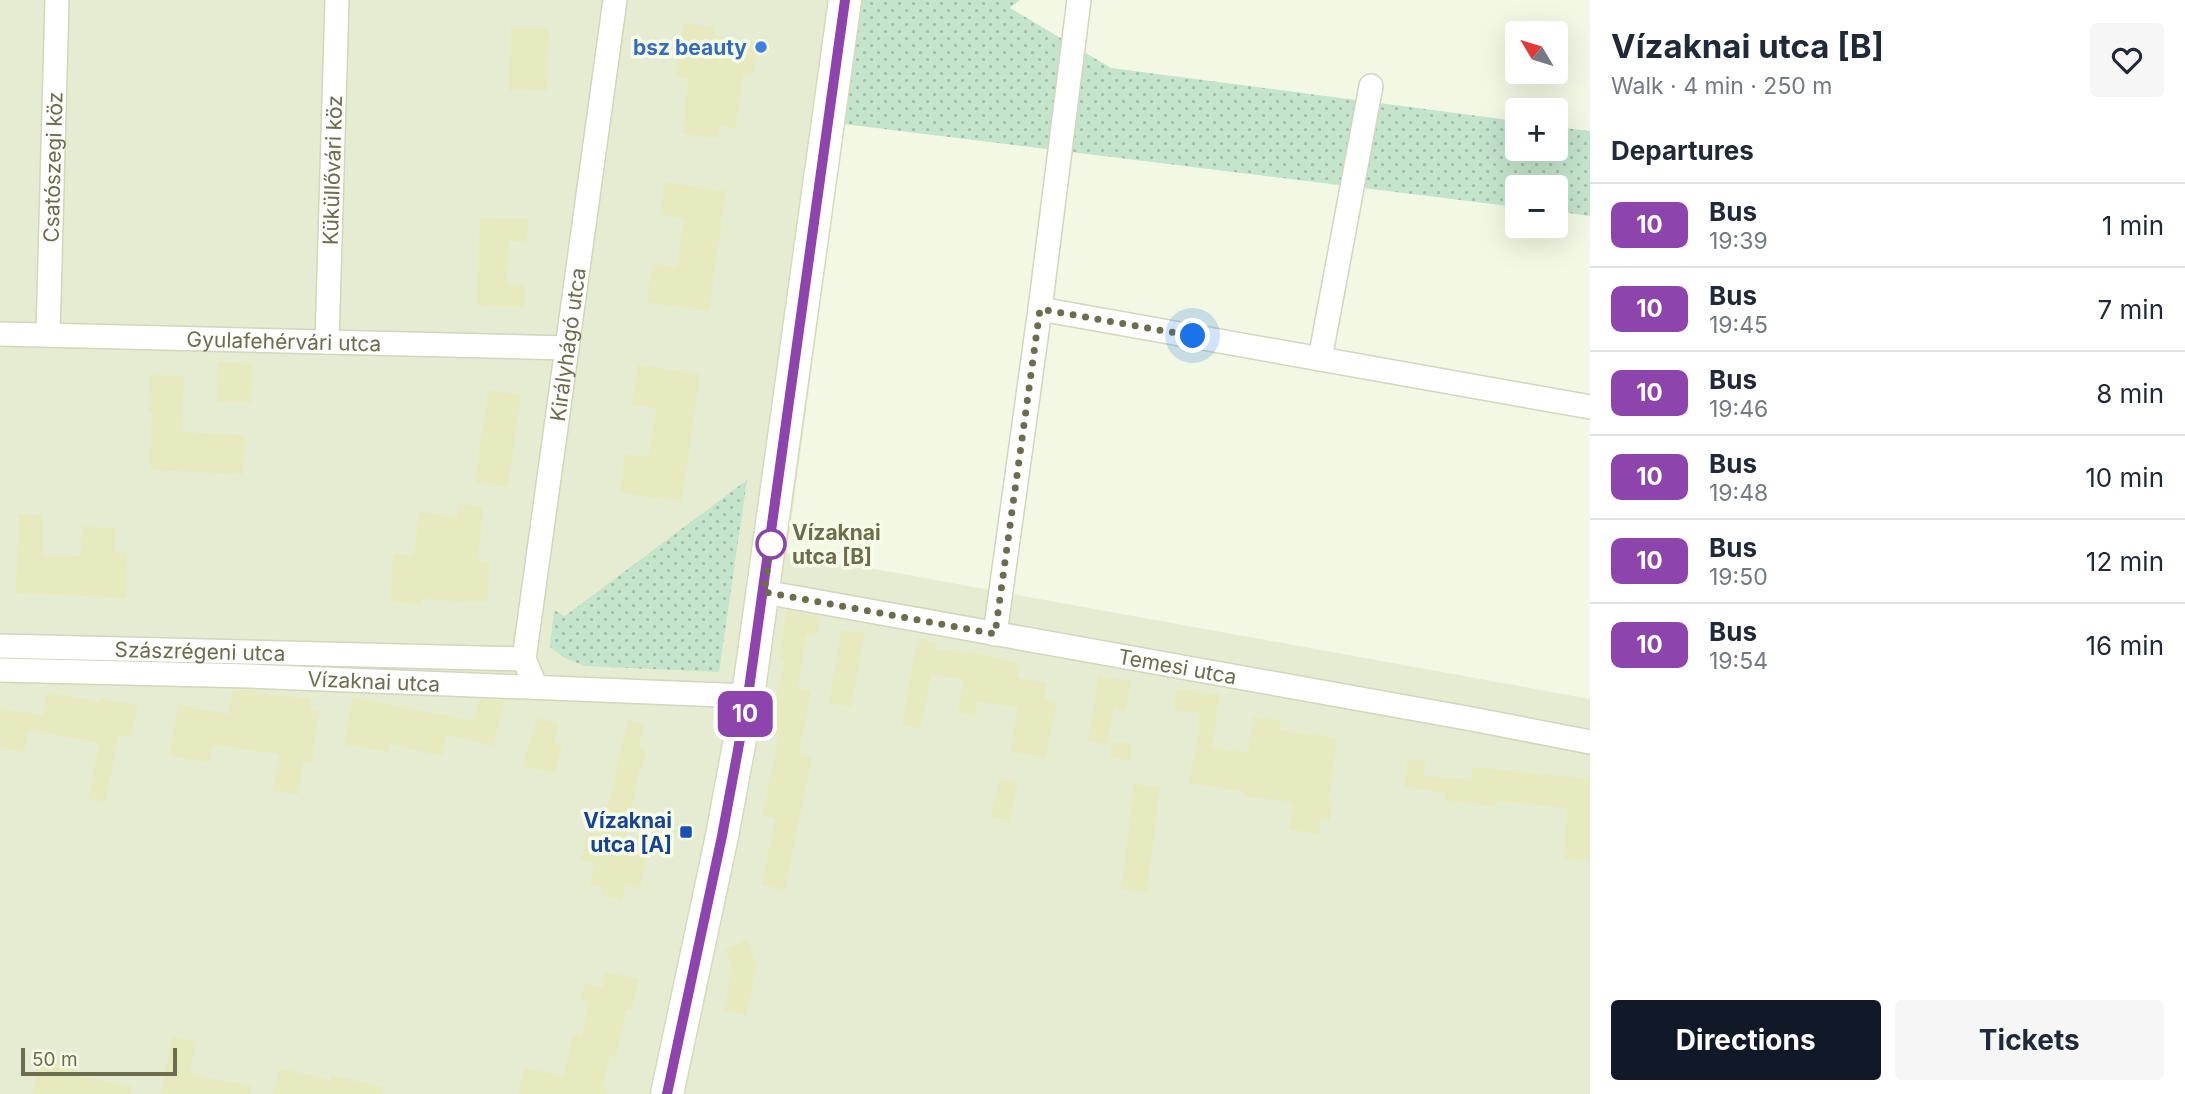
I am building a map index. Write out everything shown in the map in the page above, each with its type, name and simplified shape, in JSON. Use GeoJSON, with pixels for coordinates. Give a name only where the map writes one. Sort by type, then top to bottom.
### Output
{"type":"FeatureCollection","features":[{"type":"Feature","properties":{"kind":"main road"},"geometry":{"type":"LineString","coordinates":[[667,1094],[722,836],[748,696],[764,592],[838,2]]}},
{"type":"Feature","properties":{"kind":"street","name":"Csatószegi köz"},"geometry":{"type":"LineString","coordinates":[[48,335],[57,0]]}},
{"type":"Feature","properties":{"kind":"street","name":"Küküllővári köz"},"geometry":{"type":"LineString","coordinates":[[327,342],[337,0]]}},
{"type":"Feature","properties":{"kind":"street","name":"Királyhágó utca"},"geometry":{"type":"LineString","coordinates":[[524,659],[615,0]]}},
{"type":"Feature","properties":{"kind":"street"},"geometry":{"type":"LineString","coordinates":[[995,634],[1079,0]]}},
{"type":"Feature","properties":{"kind":"street"},"geometry":{"type":"LineString","coordinates":[[1321,359],[1371,86]]}},
{"type":"Feature","properties":{"kind":"street"},"geometry":{"type":"LineString","coordinates":[[1040,309],[1590,407]]}},
{"type":"Feature","properties":{"kind":"street","name":"Gyulafehérvári utca"},"geometry":{"type":"LineString","coordinates":[[0,334],[567,348]]}},
{"type":"Feature","properties":{"kind":"street","name":"Temesi utca"},"geometry":{"type":"LineString","coordinates":[[764,592],[1590,742]]}},
{"type":"Feature","properties":{"kind":"street","name":"Szászrégeni utca"},"geometry":{"type":"LineString","coordinates":[[0,646],[524,659]]}},
{"type":"Feature","properties":{"kind":"street"},"geometry":{"type":"LineString","coordinates":[[524,659],[536,687]]}},
{"type":"Feature","properties":{"kind":"street","name":"Vízaknai utca"},"geometry":{"type":"LineString","coordinates":[[0,670],[250,676],[748,696]]}},
{"type":"Feature","properties":{"kind":"shaded area"},"geometry":{"type":"Polygon","coordinates":[[[0,0],[861,0],[787,553],[1590,699],[1590,1094],[0,1094],[0,0]]]}},
{"type":"Feature","properties":{"kind":"shaded area"},"geometry":{"type":"Polygon","coordinates":[[[861,0],[1020,0],[1010,8],[1111,68],[1505,119],[1505,161],[1568,161],[1568,128],[1590,131],[1590,216],[1568,213],[1568,175],[1505,175],[1505,206],[844,124],[861,0]]]}},
{"type":"Feature","properties":{"kind":"shaded area"},"geometry":{"type":"Polygon","coordinates":[[[747,480],[719,672],[585,666],[563,657],[550,647],[554,610],[565,616],[747,480]]]}},
{"type":"Feature","properties":{"kind":"building"},"geometry":{"type":"Polygon","coordinates":[[[683,23],[715,27],[714,36],[758,42],[753,76],[743,75],[736,128],[720,126],[718,139],[683,134],[688,78],[675,76],[683,23]]]}},
{"type":"Feature","properties":{"kind":"building"},"geometry":{"type":"Polygon","coordinates":[[[511,27],[549,28],[547,91],[509,90],[511,27]]]}},
{"type":"Feature","properties":{"kind":"building"},"geometry":{"type":"Polygon","coordinates":[[[664,182],[726,191],[709,311],[647,302],[653,264],[677,267],[684,219],[660,215],[664,182]]]}},
{"type":"Feature","properties":{"kind":"building"},"geometry":{"type":"Polygon","coordinates":[[[480,218],[528,219],[527,241],[509,241],[507,284],[526,285],[525,307],[477,305],[480,218]]]}},
{"type":"Feature","properties":{"kind":"building"},"geometry":{"type":"Polygon","coordinates":[[[218,362],[253,364],[251,403],[217,401],[218,362]]]}},
{"type":"Feature","properties":{"kind":"building"},"geometry":{"type":"Polygon","coordinates":[[[638,365],[700,374],[682,501],[620,493],[625,454],[649,457],[656,408],[632,405],[638,365]]]}},
{"type":"Feature","properties":{"kind":"building"},"geometry":{"type":"Polygon","coordinates":[[[149,375],[184,376],[182,432],[245,435],[243,474],[149,470],[152,414],[148,414],[149,375]]]}},
{"type":"Feature","properties":{"kind":"building"},"geometry":{"type":"Polygon","coordinates":[[[488,390],[521,395],[508,487],[475,482],[488,390]]]}},
{"type":"Feature","properties":{"kind":"building"},"geometry":{"type":"Polygon","coordinates":[[[458,504],[483,507],[478,561],[490,562],[487,603],[422,599],[422,604],[390,602],[393,554],[414,555],[419,512],[457,517],[458,504]]]}},
{"type":"Feature","properties":{"kind":"building"},"geometry":{"type":"Polygon","coordinates":[[[19,514],[43,515],[42,555],[81,556],[82,527],[115,528],[114,552],[127,553],[126,598],[16,593],[19,514]]]}},
{"type":"Feature","properties":{"kind":"building"},"geometry":{"type":"Polygon","coordinates":[[[786,610],[820,616],[817,636],[806,635],[798,688],[811,691],[799,755],[812,757],[785,890],[762,885],[775,819],[762,816],[779,735],[770,733],[784,660],[779,659],[786,610]]]}},
{"type":"Feature","properties":{"kind":"building"},"geometry":{"type":"Polygon","coordinates":[[[841,630],[865,633],[851,707],[829,703],[841,630]]]}},
{"type":"Feature","properties":{"kind":"building"},"geometry":{"type":"Polygon","coordinates":[[[917,639],[937,643],[936,649],[969,651],[1020,663],[1018,678],[1047,683],[1045,699],[1057,701],[1046,758],[1010,752],[1018,708],[978,701],[975,716],[958,713],[964,679],[931,675],[921,729],[902,725],[917,639]]]}},
{"type":"Feature","properties":{"kind":"building"},"geometry":{"type":"Polygon","coordinates":[[[1098,676],[1131,681],[1126,710],[1114,708],[1108,744],[1088,741],[1098,676]]]}},
{"type":"Feature","properties":{"kind":"building"},"geometry":{"type":"Polygon","coordinates":[[[1176,689],[1220,694],[1212,747],[1248,753],[1253,717],[1280,721],[1279,730],[1337,738],[1329,798],[1332,798],[1330,821],[1321,819],[1319,834],[1290,830],[1293,802],[1243,796],[1244,792],[1189,783],[1200,726],[1197,726],[1199,713],[1173,710],[1176,689]]]}},
{"type":"Feature","properties":{"kind":"building"},"geometry":{"type":"Polygon","coordinates":[[[232,690],[258,690],[258,693],[311,699],[310,709],[319,710],[312,763],[303,762],[299,794],[273,791],[278,754],[213,745],[209,763],[169,755],[179,704],[229,714],[232,690]]]}},
{"type":"Feature","properties":{"kind":"building"},"geometry":{"type":"Polygon","coordinates":[[[47,692],[100,702],[101,698],[138,706],[131,737],[118,735],[106,802],[89,799],[99,743],[28,730],[25,752],[0,748],[0,708],[43,715],[47,692]]]}},
{"type":"Feature","properties":{"kind":"building"},"geometry":{"type":"Polygon","coordinates":[[[353,697],[474,721],[480,699],[504,701],[493,746],[447,734],[442,756],[390,744],[388,752],[344,744],[353,697]]]}},
{"type":"Feature","properties":{"kind":"building"},"geometry":{"type":"Polygon","coordinates":[[[536,718],[559,724],[554,743],[562,745],[555,774],[523,766],[536,718]]]}},
{"type":"Feature","properties":{"kind":"building"},"geometry":{"type":"Polygon","coordinates":[[[628,720],[644,724],[639,748],[646,750],[625,840],[649,846],[640,888],[625,884],[622,900],[601,896],[603,887],[590,885],[595,863],[580,860],[587,832],[601,835],[628,720]]]}},
{"type":"Feature","properties":{"kind":"building"},"geometry":{"type":"Polygon","coordinates":[[[1111,741],[1132,743],[1130,760],[1110,758],[1111,741]]]}},
{"type":"Feature","properties":{"kind":"building"},"geometry":{"type":"Polygon","coordinates":[[[1408,759],[1426,761],[1424,776],[1471,780],[1473,767],[1590,779],[1590,861],[1564,859],[1567,808],[1496,801],[1496,807],[1445,800],[1446,793],[1404,787],[1408,759]]]}},
{"type":"Feature","properties":{"kind":"building"},"geometry":{"type":"Polygon","coordinates":[[[999,778],[1018,782],[1010,822],[991,818],[999,778]]]}},
{"type":"Feature","properties":{"kind":"building"},"geometry":{"type":"Polygon","coordinates":[[[1134,784],[1160,787],[1147,893],[1121,890],[1134,784]]]}},
{"type":"Feature","properties":{"kind":"building"},"geometry":{"type":"Polygon","coordinates":[[[748,940],[757,965],[746,1015],[723,1010],[732,969],[725,949],[748,940]]]}},
{"type":"Feature","properties":{"kind":"building"},"geometry":{"type":"Polygon","coordinates":[[[605,972],[639,979],[632,1011],[626,1010],[616,1057],[610,1056],[603,1087],[607,1088],[606,1094],[518,1094],[524,1067],[563,1077],[573,1034],[582,1036],[589,1002],[581,1000],[585,983],[602,987],[605,972]]]}},
{"type":"Feature","properties":{"kind":"building"},"geometry":{"type":"Polygon","coordinates":[[[172,1037],[196,1041],[190,1074],[252,1086],[251,1094],[161,1094],[172,1037]]]}},
{"type":"Feature","properties":{"kind":"building"},"geometry":{"type":"Polygon","coordinates":[[[39,1055],[76,1061],[73,1075],[132,1086],[131,1094],[33,1094],[39,1055]]]}},
{"type":"Feature","properties":{"kind":"building"},"geometry":{"type":"Polygon","coordinates":[[[279,1068],[330,1080],[331,1075],[383,1087],[382,1094],[273,1094],[279,1068]]]}},
{"type":"Feature","properties":{"kind":"bus line","name":"10"},"geometry":{"type":"LineString","coordinates":[[667,1094],[722,836],[748,696],[845,0]]}},
{"type":"Feature","properties":{"kind":"place","name":"bsz beauty"},"geometry":{"type":"Point","coordinates":[761,47]}},
{"type":"Feature","properties":{"kind":"place","name":"Vízaknai utca [B]"},"geometry":{"type":"Point","coordinates":[771,544]}},
{"type":"Feature","properties":{"kind":"place","name":"Vízaknai utca [A]"},"geometry":{"type":"Point","coordinates":[686,832]}},
{"type":"Feature","properties":{"kind":"route"},"geometry":{"type":"LineString","coordinates":[[771,544],[772,539],[764,592],[995,634],[1040,309],[1193,336]]}}]}
